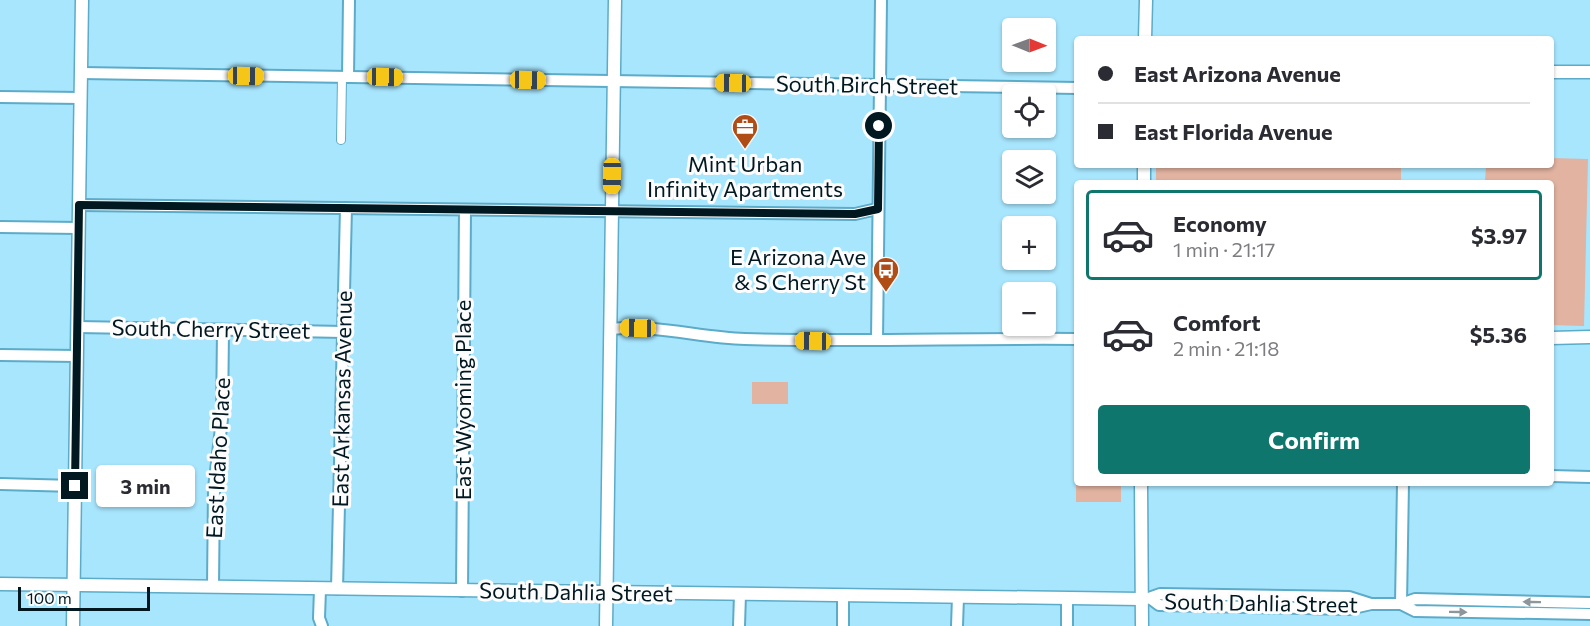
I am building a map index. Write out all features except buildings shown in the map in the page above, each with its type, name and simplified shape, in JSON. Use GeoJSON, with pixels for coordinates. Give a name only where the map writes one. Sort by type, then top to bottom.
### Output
{"type":"FeatureCollection","features":[{"type":"Feature","properties":{"kind":"street"},"geometry":{"type":"LineString","coordinates":[[74,626],[82,0]]}},
{"type":"Feature","properties":{"kind":"street"},"geometry":{"type":"LineString","coordinates":[[341,140],[349,0]]}},
{"type":"Feature","properties":{"kind":"street"},"geometry":{"type":"LineString","coordinates":[[606,626],[615,0]]}},
{"type":"Feature","properties":{"kind":"street"},"geometry":{"type":"LineString","coordinates":[[876,340],[881,0]]}},
{"type":"Feature","properties":{"kind":"street"},"geometry":{"type":"LineString","coordinates":[[1145,36],[1146,0]]}},
{"type":"Feature","properties":{"kind":"street"},"geometry":{"type":"LineString","coordinates":[[1554,72],[1590,72]]}},
{"type":"Feature","properties":{"kind":"street","name":"South Birch Street"},"geometry":{"type":"LineString","coordinates":[[81,74],[1074,88]]}},
{"type":"Feature","properties":{"kind":"street"},"geometry":{"type":"LineString","coordinates":[[0,97],[81,98]]}},
{"type":"Feature","properties":{"kind":"street"},"geometry":{"type":"LineString","coordinates":[[79,205],[855,214],[878,209]]}},
{"type":"Feature","properties":{"kind":"street","name":"East Arkansas Avenue"},"geometry":{"type":"LineString","coordinates":[[337,589],[346,208]]}},
{"type":"Feature","properties":{"kind":"street","name":"East Wyoming Place"},"geometry":{"type":"LineString","coordinates":[[462,591],[465,210]]}},
{"type":"Feature","properties":{"kind":"street"},"geometry":{"type":"LineString","coordinates":[[0,227],[79,228]]}},
{"type":"Feature","properties":{"kind":"street","name":"South Cherry Street"},"geometry":{"type":"LineString","coordinates":[[78,327],[344,332]]}},
{"type":"Feature","properties":{"kind":"street"},"geometry":{"type":"LineString","coordinates":[[610,328],[668,329],[718,339],[1074,339]]}},
{"type":"Feature","properties":{"kind":"street","name":"East Idaho Place"},"geometry":{"type":"LineString","coordinates":[[213,587],[214,488],[222,419],[223,330]]}},
{"type":"Feature","properties":{"kind":"street"},"geometry":{"type":"LineString","coordinates":[[1554,338],[1590,337]]}},
{"type":"Feature","properties":{"kind":"street"},"geometry":{"type":"LineString","coordinates":[[0,355],[77,356]]}},
{"type":"Feature","properties":{"kind":"street"},"geometry":{"type":"LineString","coordinates":[[1554,476],[1590,477]]}},
{"type":"Feature","properties":{"kind":"street"},"geometry":{"type":"LineString","coordinates":[[0,484],[75,486]]}},
{"type":"Feature","properties":{"kind":"street"},"geometry":{"type":"LineString","coordinates":[[1141,486],[1146,599],[1142,626]]}},
{"type":"Feature","properties":{"kind":"street"},"geometry":{"type":"LineString","coordinates":[[1401,604],[1403,486]]}},
{"type":"Feature","properties":{"kind":"street","name":"South Dahlia Street"},"geometry":{"type":"LineString","coordinates":[[0,584],[1146,599],[1159,605],[1349,609],[1371,604],[1401,604],[1415,599],[1590,603]]}},
{"type":"Feature","properties":{"kind":"street"},"geometry":{"type":"LineString","coordinates":[[320,589],[319,618],[322,626]]}},
{"type":"Feature","properties":{"kind":"street"},"geometry":{"type":"LineString","coordinates":[[739,626],[740,594]]}},
{"type":"Feature","properties":{"kind":"street"},"geometry":{"type":"LineString","coordinates":[[843,596],[843,626]]}},
{"type":"Feature","properties":{"kind":"street"},"geometry":{"type":"LineString","coordinates":[[957,626],[958,597]]}},
{"type":"Feature","properties":{"kind":"street"},"geometry":{"type":"LineString","coordinates":[[1066,626],[1067,598]]}},
{"type":"Feature","properties":{"kind":"street","name":"South Dahlia Street"},"geometry":{"type":"LineString","coordinates":[[1401,604],[1415,611],[1590,614]]}},
{"type":"Feature","properties":{"kind":"shaded area"},"geometry":{"type":"Polygon","coordinates":[[[1554,158],[1588,159],[1584,326],[1554,325],[1554,180],[1485,180],[1486,168],[1554,168],[1554,158]]]}},
{"type":"Feature","properties":{"kind":"shaded area"},"geometry":{"type":"Polygon","coordinates":[[[1156,168],[1401,168],[1401,180],[1156,180],[1156,168]]]}},
{"type":"Feature","properties":{"kind":"shaded area"},"geometry":{"type":"Polygon","coordinates":[[[752,382],[788,382],[788,404],[752,404],[752,382]]]}},
{"type":"Feature","properties":{"kind":"shaded area"},"geometry":{"type":"Polygon","coordinates":[[[1076,486],[1121,486],[1121,502],[1076,502],[1076,486]]]}},
{"type":"Feature","properties":{"kind":"place","name":"Mint Urban Infinity Apartments"},"geometry":{"type":"Point","coordinates":[745,150]}},
{"type":"Feature","properties":{"kind":"place","name":"E Arizona Ave & S Cherry St"},"geometry":{"type":"Point","coordinates":[886,293]}},
{"type":"Feature","properties":{"kind":"route"},"geometry":{"type":"LineString","coordinates":[[75,486],[79,205],[855,214],[878,209],[879,126]]}}]}
